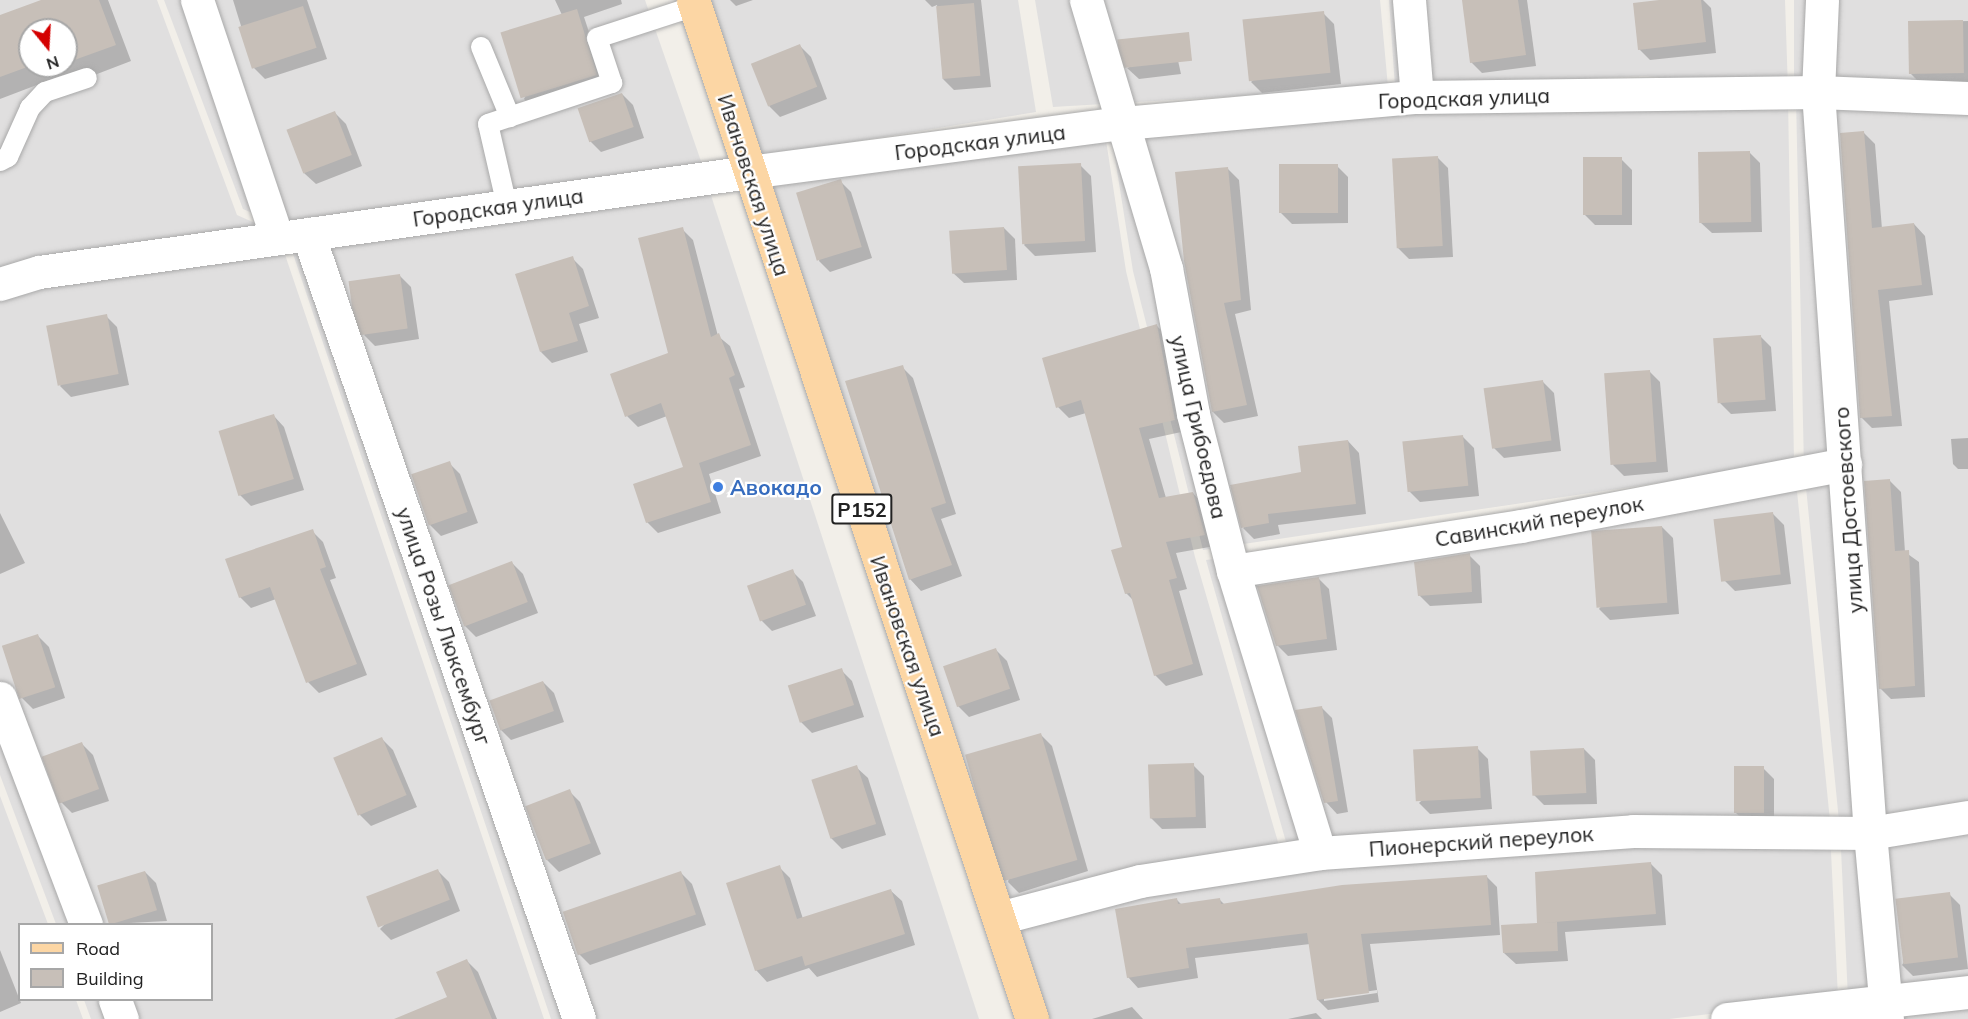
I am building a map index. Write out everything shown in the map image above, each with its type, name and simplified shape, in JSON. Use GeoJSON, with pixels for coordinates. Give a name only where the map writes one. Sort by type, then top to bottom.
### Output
{"type":"FeatureCollection","features":[{"type":"Feature","properties":{"kind":"main road","name":"Ивановская улица"},"geometry":{"type":"LineString","coordinates":[[694,3],[1032,1019]]}},
{"type":"Feature","properties":{"kind":"street","name":"улица Розы Люксембург"},"geometry":{"type":"LineString","coordinates":[[197,0],[293,236],[579,1019]]}},
{"type":"Feature","properties":{"kind":"street","name":"улица Грибоедова"},"geometry":{"type":"LineString","coordinates":[[1086,0],[1166,268],[1193,414],[1233,571],[1320,853]]}},
{"type":"Feature","properties":{"kind":"street"},"geometry":{"type":"LineString","coordinates":[[1409,0],[1417,97]]}},
{"type":"Feature","properties":{"kind":"street","name":"улица Достоевского"},"geometry":{"type":"LineString","coordinates":[[1822,0],[1818,92],[1870,833],[1885,1009]]}},
{"type":"Feature","properties":{"kind":"street","name":"Городская улица"},"geometry":{"type":"LineString","coordinates":[[0,284],[39,272],[749,172],[1124,123],[1417,97],[1818,92],[1968,98]]}},
{"type":"Feature","properties":{"kind":"street","name":"Савинский переулок"},"geometry":{"type":"LineString","coordinates":[[1233,571],[1521,526],[1845,464]]}},
{"type":"Feature","properties":{"kind":"street"},"geometry":{"type":"LineString","coordinates":[[0,698],[86,923]]}},
{"type":"Feature","properties":{"kind":"street","name":"Пионерский переулок"},"geometry":{"type":"LineString","coordinates":[[999,918],[1140,881],[1320,853],[1633,831],[1870,833],[1968,817]]}},
{"type":"Feature","properties":{"kind":"street"},"geometry":{"type":"LineString","coordinates":[[1728,1019],[1885,1009],[1968,992]]}},
{"type":"Feature","properties":{"kind":"street"},"geometry":{"type":"LineString","coordinates":[[116,1001],[122,1019]]}},
{"type":"Feature","properties":{"kind":"lane"},"geometry":{"type":"LineString","coordinates":[[507,206],[488,124],[612,83],[597,38],[694,3]]}},
{"type":"Feature","properties":{"kind":"lane"},"geometry":{"type":"LineString","coordinates":[[482,47],[510,117]]}},
{"type":"Feature","properties":{"kind":"lane"},"geometry":{"type":"LineString","coordinates":[[0,160],[8,157],[30,108],[45,92],[87,78]]}},
{"type":"Feature","properties":{"kind":"shaded area"},"geometry":{"type":"Polygon","coordinates":[[[0,0],[157,0],[237,215],[268,229],[0,276],[0,0]]]}},
{"type":"Feature","properties":{"kind":"shaded area"},"geometry":{"type":"Polygon","coordinates":[[[164,0],[645,0],[703,167],[283,226],[243,209],[164,0]]]}},
{"type":"Feature","properties":{"kind":"shaded area"},"geometry":{"type":"Polygon","coordinates":[[[682,0],[1018,0],[1036,112],[736,161],[682,0]]]}},
{"type":"Feature","properties":{"kind":"shaded area"},"geometry":{"type":"Polygon","coordinates":[[[1035,0],[1380,0],[1388,87],[1053,107],[1035,0]]]}},
{"type":"Feature","properties":{"kind":"shaded area"},"geometry":{"type":"Polygon","coordinates":[[[1389,0],[1785,0],[1788,90],[1645,76],[1395,87],[1389,0]]]}},
{"type":"Feature","properties":{"kind":"shaded area"},"geometry":{"type":"Polygon","coordinates":[[[1794,0],[1968,0],[1968,91],[1794,91],[1794,0]]]}},
{"type":"Feature","properties":{"kind":"shaded area"},"geometry":{"type":"Polygon","coordinates":[[[1788,98],[1794,463],[1203,550],[1133,271],[1108,114],[1788,98]]]}},
{"type":"Feature","properties":{"kind":"shaded area"},"geometry":{"type":"Polygon","coordinates":[[[1796,98],[1968,103],[1968,801],[1839,821],[1804,467],[1796,98]]]}},
{"type":"Feature","properties":{"kind":"shaded area"},"geometry":{"type":"Polygon","coordinates":[[[1102,114],[1126,271],[1195,557],[1280,849],[982,913],[738,169],[1102,114]]]}},
{"type":"Feature","properties":{"kind":"shaded area"},"geometry":{"type":"Polygon","coordinates":[[[704,174],[979,1019],[551,1019],[286,233],[704,174]]]}},
{"type":"Feature","properties":{"kind":"shaded area"},"geometry":{"type":"Polygon","coordinates":[[[278,234],[544,1019],[91,1019],[84,1001],[213,1001],[213,923],[56,923],[0,775],[0,283],[278,234]]]}},
{"type":"Feature","properties":{"kind":"shaded area"},"geometry":{"type":"Polygon","coordinates":[[[1795,471],[1830,821],[1288,849],[1206,560],[1795,471]]]}},
{"type":"Feature","properties":{"kind":"shaded area"},"geometry":{"type":"Polygon","coordinates":[[[0,796],[48,923],[18,923],[18,1001],[76,1001],[83,1019],[0,1019],[0,796]]]}},
{"type":"Feature","properties":{"kind":"shaded area"},"geometry":{"type":"Polygon","coordinates":[[[1968,809],[1968,983],[1848,998],[1840,828],[1968,809]]]}},
{"type":"Feature","properties":{"kind":"shaded area"},"geometry":{"type":"Polygon","coordinates":[[[1830,831],[1838,998],[1669,1019],[1018,1019],[985,919],[1132,873],[1830,831]]]}},
{"type":"Feature","properties":{"kind":"shaded area"},"geometry":{"type":"Polygon","coordinates":[[[1968,991],[1968,1019],[1852,1019],[1968,991]]]}},
{"type":"Feature","properties":{"kind":"building"},"geometry":{"type":"Polygon","coordinates":[[[41,0],[99,0],[116,45],[78,59],[78,18],[18,18],[18,70],[0,77],[0,15],[41,0]]]}},
{"type":"Feature","properties":{"kind":"building"},"geometry":{"type":"Polygon","coordinates":[[[1462,0],[1518,0],[1526,55],[1470,63],[1462,0]]]}},
{"type":"Feature","properties":{"kind":"building"},"geometry":{"type":"Polygon","coordinates":[[[1659,0],[1701,0],[1706,42],[1638,50],[1633,3],[1659,0]]]}},
{"type":"Feature","properties":{"kind":"building"},"geometry":{"type":"Polygon","coordinates":[[[974,3],[980,76],[943,79],[936,6],[974,3]]]}},
{"type":"Feature","properties":{"kind":"building"},"geometry":{"type":"Polygon","coordinates":[[[303,6],[317,48],[252,69],[238,27],[303,6]]]}},
{"type":"Feature","properties":{"kind":"building"},"geometry":{"type":"Polygon","coordinates":[[[577,9],[597,75],[521,98],[500,32],[577,9]]]}},
{"type":"Feature","properties":{"kind":"building"},"geometry":{"type":"Polygon","coordinates":[[[1324,11],[1330,73],[1249,81],[1242,20],[1324,11]]]}},
{"type":"Feature","properties":{"kind":"building"},"geometry":{"type":"Polygon","coordinates":[[[1963,20],[1964,73],[1909,74],[1908,21],[1963,20]]]}},
{"type":"Feature","properties":{"kind":"building"},"geometry":{"type":"Polygon","coordinates":[[[1189,32],[1192,61],[1120,68],[1117,40],[1189,32]]]}},
{"type":"Feature","properties":{"kind":"building"},"geometry":{"type":"Polygon","coordinates":[[[800,44],[817,87],[768,107],[751,64],[800,44]]]}},
{"type":"Feature","properties":{"kind":"building"},"geometry":{"type":"Polygon","coordinates":[[[622,93],[634,127],[589,142],[578,108],[622,93]]]}},
{"type":"Feature","properties":{"kind":"building"},"geometry":{"type":"Polygon","coordinates":[[[335,111],[352,155],[303,174],[286,130],[335,111]]]}},
{"type":"Feature","properties":{"kind":"building"},"geometry":{"type":"Polygon","coordinates":[[[1864,131],[1872,228],[1914,223],[1922,285],[1878,290],[1892,416],[1860,418],[1840,133],[1864,131]]]}},
{"type":"Feature","properties":{"kind":"building"},"geometry":{"type":"Polygon","coordinates":[[[1750,151],[1751,222],[1699,223],[1698,152],[1750,151]]]}},
{"type":"Feature","properties":{"kind":"building"},"geometry":{"type":"Polygon","coordinates":[[[1438,156],[1443,246],[1397,248],[1392,158],[1438,156]]]}},
{"type":"Feature","properties":{"kind":"building"},"geometry":{"type":"Polygon","coordinates":[[[1583,157],[1622,157],[1622,215],[1583,215],[1583,157]]]}},
{"type":"Feature","properties":{"kind":"building"},"geometry":{"type":"Polygon","coordinates":[[[1081,163],[1085,241],[1022,244],[1018,166],[1081,163]]]}},
{"type":"Feature","properties":{"kind":"building"},"geometry":{"type":"Polygon","coordinates":[[[1279,164],[1338,164],[1338,213],[1279,213],[1279,164]]]}},
{"type":"Feature","properties":{"kind":"building"},"geometry":{"type":"Polygon","coordinates":[[[1228,167],[1241,300],[1224,303],[1247,405],[1212,412],[1184,261],[1175,172],[1228,167]]]}},
{"type":"Feature","properties":{"kind":"building"},"geometry":{"type":"Polygon","coordinates":[[[841,179],[862,247],[817,261],[796,193],[841,179]]]}},
{"type":"Feature","properties":{"kind":"building"},"geometry":{"type":"Polygon","coordinates":[[[683,227],[711,337],[719,333],[735,375],[729,378],[751,445],[699,463],[711,502],[646,523],[633,484],[683,467],[661,403],[625,417],[610,374],[668,353],[638,238],[683,227]]]}},
{"type":"Feature","properties":{"kind":"building"},"geometry":{"type":"Polygon","coordinates":[[[1004,227],[1007,270],[952,274],[949,231],[1004,227]]]}},
{"type":"Feature","properties":{"kind":"building"},"geometry":{"type":"Polygon","coordinates":[[[573,256],[589,306],[569,313],[578,341],[540,352],[515,274],[573,256]]]}},
{"type":"Feature","properties":{"kind":"building"},"geometry":{"type":"Polygon","coordinates":[[[400,274],[408,328],[356,336],[349,281],[400,274]]]}},
{"type":"Feature","properties":{"kind":"building"},"geometry":{"type":"Polygon","coordinates":[[[107,314],[119,374],[58,386],[46,326],[107,314]]]}},
{"type":"Feature","properties":{"kind":"building"},"geometry":{"type":"Polygon","coordinates":[[[1157,324],[1175,420],[1139,428],[1159,498],[1193,492],[1205,535],[1166,542],[1177,578],[1169,580],[1193,664],[1154,676],[1130,593],[1125,594],[1111,550],[1122,547],[1081,400],[1056,408],[1042,358],[1157,324]]]}},
{"type":"Feature","properties":{"kind":"building"},"geometry":{"type":"Polygon","coordinates":[[[1761,335],[1766,400],[1718,403],[1713,338],[1761,335]]]}},
{"type":"Feature","properties":{"kind":"building"},"geometry":{"type":"Polygon","coordinates":[[[903,365],[946,503],[931,508],[952,565],[909,580],[845,381],[903,365]]]}},
{"type":"Feature","properties":{"kind":"building"},"geometry":{"type":"Polygon","coordinates":[[[1650,370],[1656,462],[1611,465],[1604,373],[1650,370]]]}},
{"type":"Feature","properties":{"kind":"building"},"geometry":{"type":"Polygon","coordinates":[[[1543,380],[1551,440],[1492,449],[1484,388],[1543,380]]]}},
{"type":"Feature","properties":{"kind":"building"},"geometry":{"type":"Polygon","coordinates":[[[274,414],[294,479],[238,496],[219,431],[274,414]]]}},
{"type":"Feature","properties":{"kind":"building"},"geometry":{"type":"Polygon","coordinates":[[[1463,435],[1468,486],[1408,492],[1402,441],[1463,435]]]}},
{"type":"Feature","properties":{"kind":"building"},"geometry":{"type":"Polygon","coordinates":[[[1348,440],[1356,504],[1268,514],[1269,523],[1241,528],[1230,485],[1301,472],[1298,446],[1348,440]]]}},
{"type":"Feature","properties":{"kind":"building"},"geometry":{"type":"Polygon","coordinates":[[[450,461],[468,512],[429,525],[411,474],[450,461]]]}},
{"type":"Feature","properties":{"kind":"building"},"geometry":{"type":"Polygon","coordinates":[[[1890,479],[1895,551],[1909,550],[1915,686],[1879,689],[1864,481],[1890,479]]]}},
{"type":"Feature","properties":{"kind":"building"},"geometry":{"type":"Polygon","coordinates":[[[1773,512],[1781,575],[1721,582],[1713,519],[1773,512]]]}},
{"type":"Feature","properties":{"kind":"building"},"geometry":{"type":"Polygon","coordinates":[[[1662,526],[1667,603],[1597,608],[1591,531],[1662,526]]]}},
{"type":"Feature","properties":{"kind":"building"},"geometry":{"type":"Polygon","coordinates":[[[313,529],[326,567],[320,569],[357,664],[306,683],[270,587],[239,598],[225,559],[313,529]]]}},
{"type":"Feature","properties":{"kind":"building"},"geometry":{"type":"Polygon","coordinates":[[[1470,553],[1472,592],[1418,596],[1414,562],[1470,553]]]}},
{"type":"Feature","properties":{"kind":"building"},"geometry":{"type":"Polygon","coordinates":[[[512,561],[528,602],[464,626],[449,585],[512,561]]]}},
{"type":"Feature","properties":{"kind":"building"},"geometry":{"type":"Polygon","coordinates":[[[793,569],[806,605],[760,621],[747,586],[793,569]]]}},
{"type":"Feature","properties":{"kind":"building"},"geometry":{"type":"Polygon","coordinates":[[[1319,577],[1327,639],[1276,646],[1257,586],[1319,577]]]}},
{"type":"Feature","properties":{"kind":"building"},"geometry":{"type":"Polygon","coordinates":[[[38,634],[55,687],[19,699],[2,646],[38,634]]]}},
{"type":"Feature","properties":{"kind":"building"},"geometry":{"type":"Polygon","coordinates":[[[996,648],[1010,689],[957,707],[943,666],[996,648]]]}},
{"type":"Feature","properties":{"kind":"building"},"geometry":{"type":"Polygon","coordinates":[[[842,668],[854,705],[800,723],[788,686],[842,668]]]}},
{"type":"Feature","properties":{"kind":"building"},"geometry":{"type":"Polygon","coordinates":[[[543,681],[554,711],[500,731],[489,700],[543,681]]]}},
{"type":"Feature","properties":{"kind":"building"},"geometry":{"type":"Polygon","coordinates":[[[1322,706],[1338,801],[1324,803],[1295,710],[1322,706]]]}},
{"type":"Feature","properties":{"kind":"building"},"geometry":{"type":"Polygon","coordinates":[[[1041,733],[1077,860],[1001,882],[965,755],[1041,733]]]}},
{"type":"Feature","properties":{"kind":"building"},"geometry":{"type":"Polygon","coordinates":[[[382,737],[407,795],[358,816],[333,758],[382,737]]]}},
{"type":"Feature","properties":{"kind":"building"},"geometry":{"type":"Polygon","coordinates":[[[82,742],[99,789],[59,804],[42,757],[82,742]]]}},
{"type":"Feature","properties":{"kind":"building"},"geometry":{"type":"Polygon","coordinates":[[[1478,746],[1481,798],[1416,801],[1413,749],[1478,746]]]}},
{"type":"Feature","properties":{"kind":"building"},"geometry":{"type":"Polygon","coordinates":[[[1584,748],[1586,793],[1532,796],[1530,751],[1584,748]]]}},
{"type":"Feature","properties":{"kind":"building"},"geometry":{"type":"Polygon","coordinates":[[[1194,763],[1196,817],[1150,819],[1148,765],[1194,763]]]}},
{"type":"Feature","properties":{"kind":"building"},"geometry":{"type":"Polygon","coordinates":[[[857,765],[876,824],[831,839],[811,780],[857,765]]]}},
{"type":"Feature","properties":{"kind":"building"},"geometry":{"type":"Polygon","coordinates":[[[1734,766],[1764,766],[1764,813],[1734,813],[1734,766]]]}},
{"type":"Feature","properties":{"kind":"building"},"geometry":{"type":"Polygon","coordinates":[[[570,789],[591,843],[546,860],[525,806],[570,789]]]}},
{"type":"Feature","properties":{"kind":"building"},"geometry":{"type":"Polygon","coordinates":[[[1651,862],[1656,914],[1542,923],[1557,922],[1558,951],[1503,953],[1501,925],[1537,923],[1535,872],[1651,862]]]}},
{"type":"Feature","properties":{"kind":"building"},"geometry":{"type":"Polygon","coordinates":[[[780,865],[797,919],[891,889],[905,934],[805,966],[802,956],[755,971],[726,883],[780,865]]]}},
{"type":"Feature","properties":{"kind":"building"},"geometry":{"type":"Polygon","coordinates":[[[438,869],[450,900],[378,927],[366,897],[438,869]]]}},
{"type":"Feature","properties":{"kind":"building"},"geometry":{"type":"Polygon","coordinates":[[[145,871],[157,910],[109,923],[97,886],[145,871]]]}},
{"type":"Feature","properties":{"kind":"building"},"geometry":{"type":"Polygon","coordinates":[[[681,871],[696,914],[578,955],[563,912],[681,871]]]}},
{"type":"Feature","properties":{"kind":"building"},"geometry":{"type":"Polygon","coordinates":[[[1487,875],[1491,925],[1361,934],[1369,993],[1317,1000],[1307,933],[1186,948],[1189,968],[1127,978],[1115,909],[1177,898],[1178,904],[1220,898],[1221,904],[1342,885],[1487,875]]]}},
{"type":"Feature","properties":{"kind":"building"},"geometry":{"type":"Polygon","coordinates":[[[1950,892],[1958,958],[1903,964],[1895,899],[1950,892]]]}},
{"type":"Feature","properties":{"kind":"building"},"geometry":{"type":"Polygon","coordinates":[[[467,959],[492,1019],[394,1019],[447,997],[436,972],[467,959]]]}},
{"type":"Feature","properties":{"kind":"place","name":"Авокадо"},"geometry":{"type":"Point","coordinates":[718,487]}}]}
